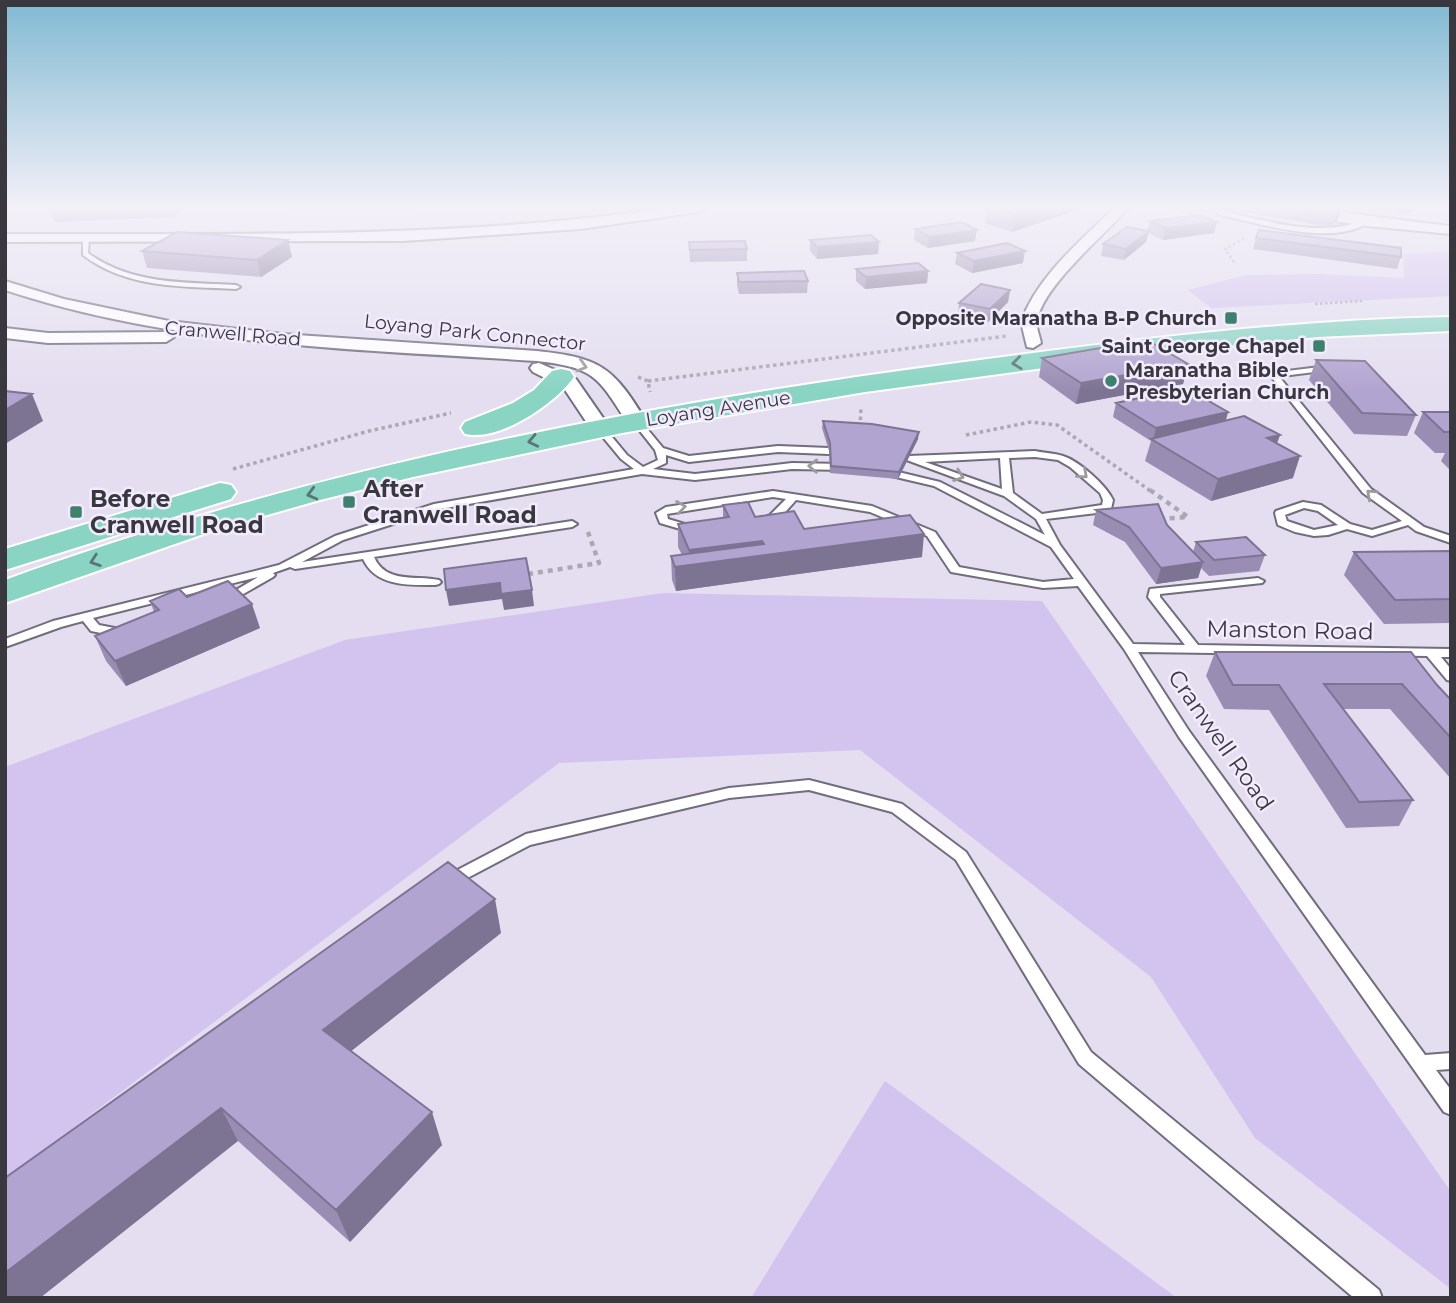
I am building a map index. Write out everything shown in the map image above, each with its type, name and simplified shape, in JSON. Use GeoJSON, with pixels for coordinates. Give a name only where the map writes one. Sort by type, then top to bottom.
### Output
{"type":"FeatureCollection","features":[{"type":"Feature","properties":{"kind":"main road","name":"Loyang Avenue"},"geometry":{"type":"LineString","coordinates":[[630,411],[650,388],[1032,338],[1343,312],[1451,310]]}},
{"type":"Feature","properties":{"kind":"main road","name":"Loyang Avenue"},"geometry":{"type":"LineString","coordinates":[[5,592],[203,524],[449,460],[593,417],[1161,345],[1315,329],[1451,324]]}},
{"type":"Feature","properties":{"kind":"main road"},"geometry":{"type":"LineString","coordinates":[[466,420],[517,413],[536,402],[561,377]]}},
{"type":"Feature","properties":{"kind":"main road","name":"Loyang Avenue"},"geometry":{"type":"LineString","coordinates":[[5,560],[175,505],[334,461],[466,420],[593,417]]}},
{"type":"Feature","properties":{"kind":"street"},"geometry":{"type":"LineString","coordinates":[[1032,338],[1029,323],[1035,303],[1064,269]]}},
{"type":"Feature","properties":{"kind":"street","name":"Cranwell Road"},"geometry":{"type":"LineString","coordinates":[[5,285],[28,294],[155,326],[513,355],[586,366],[601,373],[630,411]]}},
{"type":"Feature","properties":{"kind":"street"},"geometry":{"type":"LineString","coordinates":[[5,333],[34,335],[114,330],[134,320]]}},
{"type":"Feature","properties":{"kind":"street"},"geometry":{"type":"LineString","coordinates":[[92,339],[126,335],[155,326]]}},
{"type":"Feature","properties":{"kind":"street"},"geometry":{"type":"LineString","coordinates":[[34,335],[92,339],[238,333]]}},
{"type":"Feature","properties":{"kind":"street","name":"Cranwell Road"},"geometry":{"type":"LineString","coordinates":[[466,353],[483,359],[523,363],[561,377]]}},
{"type":"Feature","properties":{"kind":"street"},"geometry":{"type":"LineString","coordinates":[[561,377],[570,383],[593,417]]}},
{"type":"Feature","properties":{"kind":"lane"},"geometry":{"type":"LineString","coordinates":[[105,269],[136,279],[236,287]]}},
{"type":"Feature","properties":{"kind":"lane"},"geometry":{"type":"LineString","coordinates":[[1343,367],[1289,371],[1279,374],[1277,379],[1367,491],[1408,522],[1451,540]]}},
{"type":"Feature","properties":{"kind":"lane","name":"Cranwell Road"},"geometry":{"type":"LineString","coordinates":[[630,411],[660,450]]}},
{"type":"Feature","properties":{"kind":"lane"},"geometry":{"type":"LineString","coordinates":[[593,417],[624,457],[642,471],[695,477],[792,466],[852,468]]}},
{"type":"Feature","properties":{"kind":"lane"},"geometry":{"type":"LineString","coordinates":[[660,450],[689,459],[778,449],[829,451]]}},
{"type":"Feature","properties":{"kind":"lane"},"geometry":{"type":"LineString","coordinates":[[215,606],[339,538],[438,506],[642,471],[663,461],[660,450]]}},
{"type":"Feature","properties":{"kind":"lane"},"geometry":{"type":"LineString","coordinates":[[1008,494],[1003,455],[1046,454],[1073,465],[1104,492],[1108,500],[1107,507],[1101,510],[1040,517]]}},
{"type":"Feature","properties":{"kind":"lane","name":"Cranwell Road"},"geometry":{"type":"LineString","coordinates":[[1003,455],[909,459],[1008,494],[1040,517],[1055,545],[1129,648],[1184,734],[1451,1106]]}},
{"type":"Feature","properties":{"kind":"lane"},"geometry":{"type":"LineString","coordinates":[[874,470],[936,484],[1055,545]]}},
{"type":"Feature","properties":{"kind":"lane"},"geometry":{"type":"LineString","coordinates":[[712,531],[685,529],[664,521],[661,513],[666,510],[773,494],[872,509],[930,534],[955,570],[1043,585],[1081,582]]}},
{"type":"Feature","properties":{"kind":"lane"},"geometry":{"type":"LineString","coordinates":[[750,529],[774,517],[794,497]]}},
{"type":"Feature","properties":{"kind":"lane"},"geometry":{"type":"LineString","coordinates":[[1346,526],[1325,535],[1301,532],[1282,523],[1280,513],[1303,505],[1321,508],[1346,526],[1372,533],[1408,522]]}},
{"type":"Feature","properties":{"kind":"lane"},"geometry":{"type":"LineString","coordinates":[[5,643],[86,617],[283,567],[572,524]]}},
{"type":"Feature","properties":{"kind":"lane"},"geometry":{"type":"LineString","coordinates":[[367,555],[371,567],[390,580],[435,582]]}},
{"type":"Feature","properties":{"kind":"lane"},"geometry":{"type":"LineString","coordinates":[[1194,649],[1154,597],[1154,591],[1258,581]]}},
{"type":"Feature","properties":{"kind":"lane"},"geometry":{"type":"LineString","coordinates":[[86,617],[95,628],[132,635],[143,633]]}},
{"type":"Feature","properties":{"kind":"lane","name":"Manston Road"},"geometry":{"type":"LineString","coordinates":[[1129,648],[1451,653]]}},
{"type":"Feature","properties":{"kind":"lane"},"geometry":{"type":"LineString","coordinates":[[1431,653],[1451,677]]}},
{"type":"Feature","properties":{"kind":"lane"},"geometry":{"type":"LineString","coordinates":[[433,890],[526,840],[729,793],[809,785],[897,808],[961,856],[1085,1058],[1371,1298]]}},
{"type":"Feature","properties":{"kind":"lane"},"geometry":{"type":"LineString","coordinates":[[1421,1063],[1451,1061]]}},
{"type":"Feature","properties":{"kind":"path"},"geometry":{"type":"LineString","coordinates":[[628,373],[650,388],[1032,338]]}},
{"type":"Feature","properties":{"kind":"path"},"geometry":{"type":"LineString","coordinates":[[221,473],[369,431],[466,420]]}},
{"type":"Feature","properties":{"kind":"shaded area"},"geometry":{"type":"Polygon","coordinates":[[[1404,269],[1451,269],[1451,296],[1211,308],[1188,290],[1246,275],[1318,274],[1404,278],[1404,269]]]}},
{"type":"Feature","properties":{"kind":"shaded area"},"geometry":{"type":"Polygon","coordinates":[[[663,593],[1042,601],[1451,1192],[1451,1289],[1255,1138],[1151,977],[860,750],[559,763],[5,1179],[5,767],[345,640],[663,593]]]}},
{"type":"Feature","properties":{"kind":"shaded area"},"geometry":{"type":"Polygon","coordinates":[[[885,1081],[1177,1298],[751,1298],[885,1081]]]}},
{"type":"Feature","properties":{"kind":"building"},"geometry":{"type":"Polygon","coordinates":[[[856,269],[925,269],[928,271],[866,277],[856,269]]]}},
{"type":"Feature","properties":{"kind":"building"},"geometry":{"type":"Polygon","coordinates":[[[804,271],[808,281],[739,282],[737,273],[804,271]]]}},
{"type":"Feature","properties":{"kind":"building"},"geometry":{"type":"Polygon","coordinates":[[[981,284],[1010,290],[990,309],[959,303],[981,284]]]}},
{"type":"Feature","properties":{"kind":"building"},"geometry":{"type":"Polygon","coordinates":[[[1147,340],[1188,364],[1081,383],[1042,358],[1147,340]]]}},
{"type":"Feature","properties":{"kind":"building"},"geometry":{"type":"Polygon","coordinates":[[[1316,360],[1365,361],[1416,415],[1362,413],[1316,360]]]}},
{"type":"Feature","properties":{"kind":"building"},"geometry":{"type":"Polygon","coordinates":[[[1186,388],[1228,412],[1156,428],[1116,403],[1186,388]]]}},
{"type":"Feature","properties":{"kind":"building"},"geometry":{"type":"Polygon","coordinates":[[[5,391],[32,394],[5,410],[5,391]]]}},
{"type":"Feature","properties":{"kind":"building"},"geometry":{"type":"Polygon","coordinates":[[[1423,412],[1451,412],[1451,432],[1444,432],[1423,412]]]}},
{"type":"Feature","properties":{"kind":"building"},"geometry":{"type":"Polygon","coordinates":[[[1244,416],[1280,435],[1267,438],[1300,456],[1218,479],[1151,439],[1244,416]]]}},
{"type":"Feature","properties":{"kind":"building"},"geometry":{"type":"Polygon","coordinates":[[[823,421],[872,424],[919,432],[899,472],[831,466],[830,443],[823,421]]]}},
{"type":"Feature","properties":{"kind":"building"},"geometry":{"type":"Polygon","coordinates":[[[748,502],[755,517],[794,511],[804,529],[910,515],[924,534],[675,567],[671,556],[764,544],[762,541],[689,550],[678,524],[729,517],[723,505],[748,502]]]}},
{"type":"Feature","properties":{"kind":"building"},"geometry":{"type":"Polygon","coordinates":[[[1158,504],[1167,525],[1203,562],[1161,568],[1129,527],[1096,510],[1158,504]]]}},
{"type":"Feature","properties":{"kind":"building"},"geometry":{"type":"Polygon","coordinates":[[[1246,537],[1265,555],[1214,560],[1196,542],[1246,537]]]}},
{"type":"Feature","properties":{"kind":"building"},"geometry":{"type":"Polygon","coordinates":[[[1451,551],[1451,599],[1395,600],[1354,552],[1451,551]]]}},
{"type":"Feature","properties":{"kind":"building"},"geometry":{"type":"Polygon","coordinates":[[[526,558],[532,590],[501,594],[500,583],[446,590],[444,569],[526,558]]]}},
{"type":"Feature","properties":{"kind":"building"},"geometry":{"type":"Polygon","coordinates":[[[228,581],[252,604],[115,661],[95,636],[159,610],[150,601],[179,589],[187,597],[228,581]]]}},
{"type":"Feature","properties":{"kind":"building"},"geometry":{"type":"Polygon","coordinates":[[[1215,652],[1411,652],[1451,700],[1451,738],[1402,684],[1324,684],[1413,800],[1359,802],[1279,685],[1233,685],[1215,652]]]}},
{"type":"Feature","properties":{"kind":"building"},"geometry":{"type":"Polygon","coordinates":[[[448,862],[495,899],[323,1030],[432,1112],[336,1210],[221,1108],[5,1273],[5,1178],[448,862]]]}},
{"type":"Feature","properties":{"kind":"place","name":"Opposite Maranatha B-P Church"},"geometry":{"type":"Point","coordinates":[1231,318]}},
{"type":"Feature","properties":{"kind":"place","name":"Saint George Chapel"},"geometry":{"type":"Point","coordinates":[1319,346]}},
{"type":"Feature","properties":{"kind":"place","name":"Maranatha Bible Presbyterian Church"},"geometry":{"type":"Point","coordinates":[1111,381]}},
{"type":"Feature","properties":{"kind":"place","name":"After Cranwell Road"},"geometry":{"type":"Point","coordinates":[349,502]}},
{"type":"Feature","properties":{"kind":"place","name":"Before Cranwell Road"},"geometry":{"type":"Point","coordinates":[76,512]}}]}
